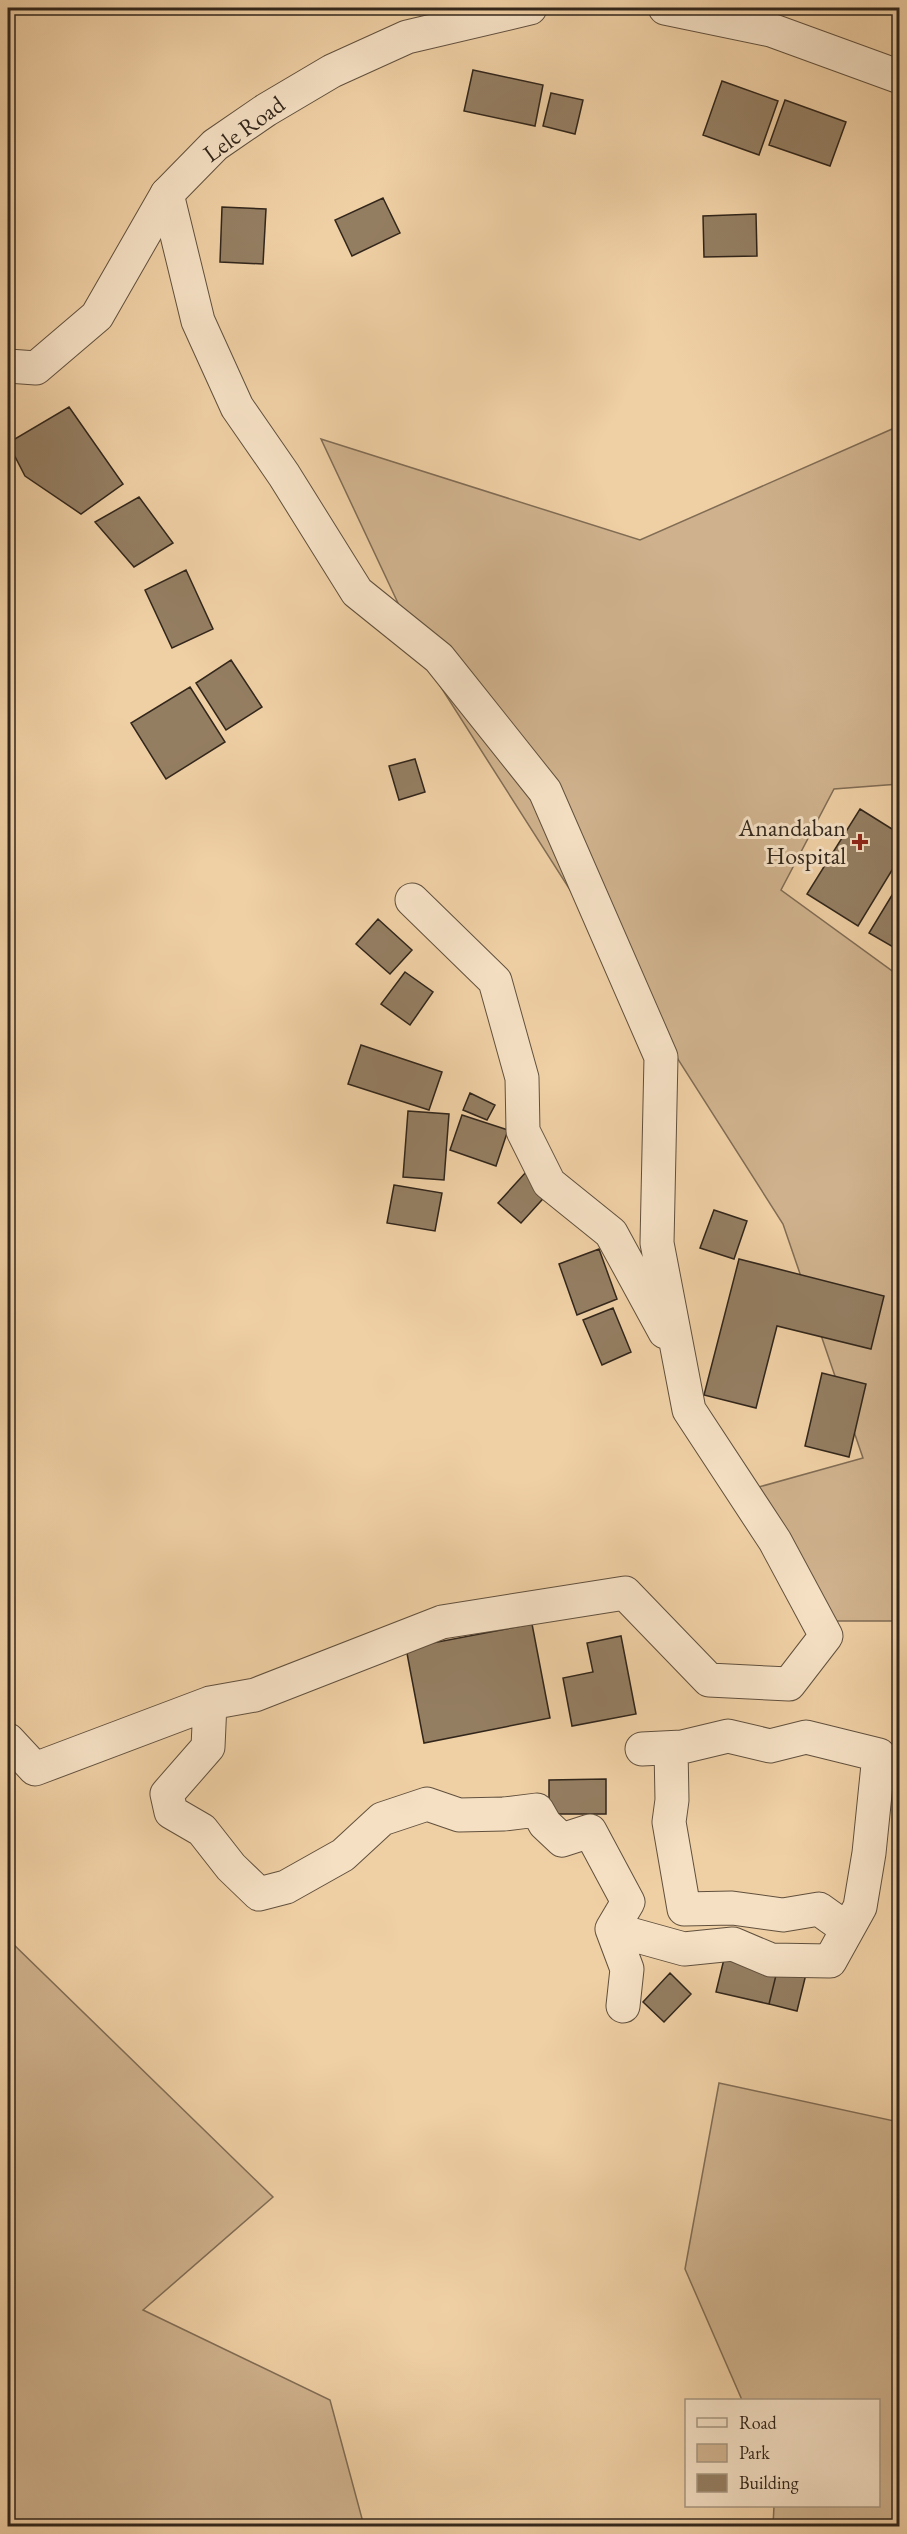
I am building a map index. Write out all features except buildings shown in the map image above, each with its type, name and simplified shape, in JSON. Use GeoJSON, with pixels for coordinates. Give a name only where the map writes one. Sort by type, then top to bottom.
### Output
{"type":"FeatureCollection","features":[{"type":"Feature","properties":{"kind":"street","name":"Lele Road"},"geometry":{"type":"LineString","coordinates":[[8,366],[36,368],[97,316],[167,194],[215,145],[266,110],[332,70],[407,37],[530,8]]}},
{"type":"Feature","properties":{"kind":"street"},"geometry":{"type":"LineString","coordinates":[[665,8],[771,30],[900,76]]}},
{"type":"Feature","properties":{"kind":"street"},"geometry":{"type":"LineString","coordinates":[[8,1740],[35,1769],[210,1703],[255,1695],[442,1622],[625,1593],[709,1680],[789,1684],[825,1636],[775,1541],[688,1410],[657,1243],[661,1057],[545,791],[439,658],[357,592],[284,475],[237,407],[198,321],[167,194]]}},
{"type":"Feature","properties":{"kind":"street"},"geometry":{"type":"LineString","coordinates":[[412,900],[495,981],[522,1078],[523,1131],[549,1183],[611,1233],[679,1357]]}},
{"type":"Feature","properties":{"kind":"street"},"geometry":{"type":"LineString","coordinates":[[210,1703],[208,1747],[167,1794],[171,1812],[202,1830],[231,1867],[259,1894],[286,1887],[343,1855],[382,1819],[427,1804],[459,1815],[504,1814],[537,1810],[545,1824],[562,1840],[590,1831],[628,1902],[612,1929]]}},
{"type":"Feature","properties":{"kind":"street"},"geometry":{"type":"LineString","coordinates":[[612,1929],[684,1949],[733,1944],[771,1960],[830,1961],[860,1907],[869,1853],[879,1755],[806,1737],[770,1746],[728,1736],[656,1748],[672,1800],[669,1822],[684,1909],[732,1908],[783,1915],[819,1909],[847,1929]]}},
{"type":"Feature","properties":{"kind":"street"},"geometry":{"type":"LineString","coordinates":[[612,1929],[627,1969],[623,2006]]}},
{"type":"Feature","properties":{"kind":"green space"},"geometry":{"type":"Polygon","coordinates":[[[899,426],[899,784],[834,789],[781,890],[899,976],[899,1621],[832,1621],[748,1490],[863,1458],[783,1224],[428,667],[321,439],[640,540],[899,426]]]}},
{"type":"Feature","properties":{"kind":"green space"},"geometry":{"type":"Polygon","coordinates":[[[8,1939],[273,2197],[143,2310],[330,2400],[364,2526],[8,2526],[8,1939]]]}},
{"type":"Feature","properties":{"kind":"green space"},"geometry":{"type":"Polygon","coordinates":[[[719,2083],[899,2122],[899,2526],[773,2526],[774,2507],[880,2507],[880,2399],[742,2399],[685,2269],[719,2083]]]}},
{"type":"Feature","properties":{"kind":"place","name":"Anandaban Hospital"},"geometry":{"type":"Point","coordinates":[860,842]}}]}
